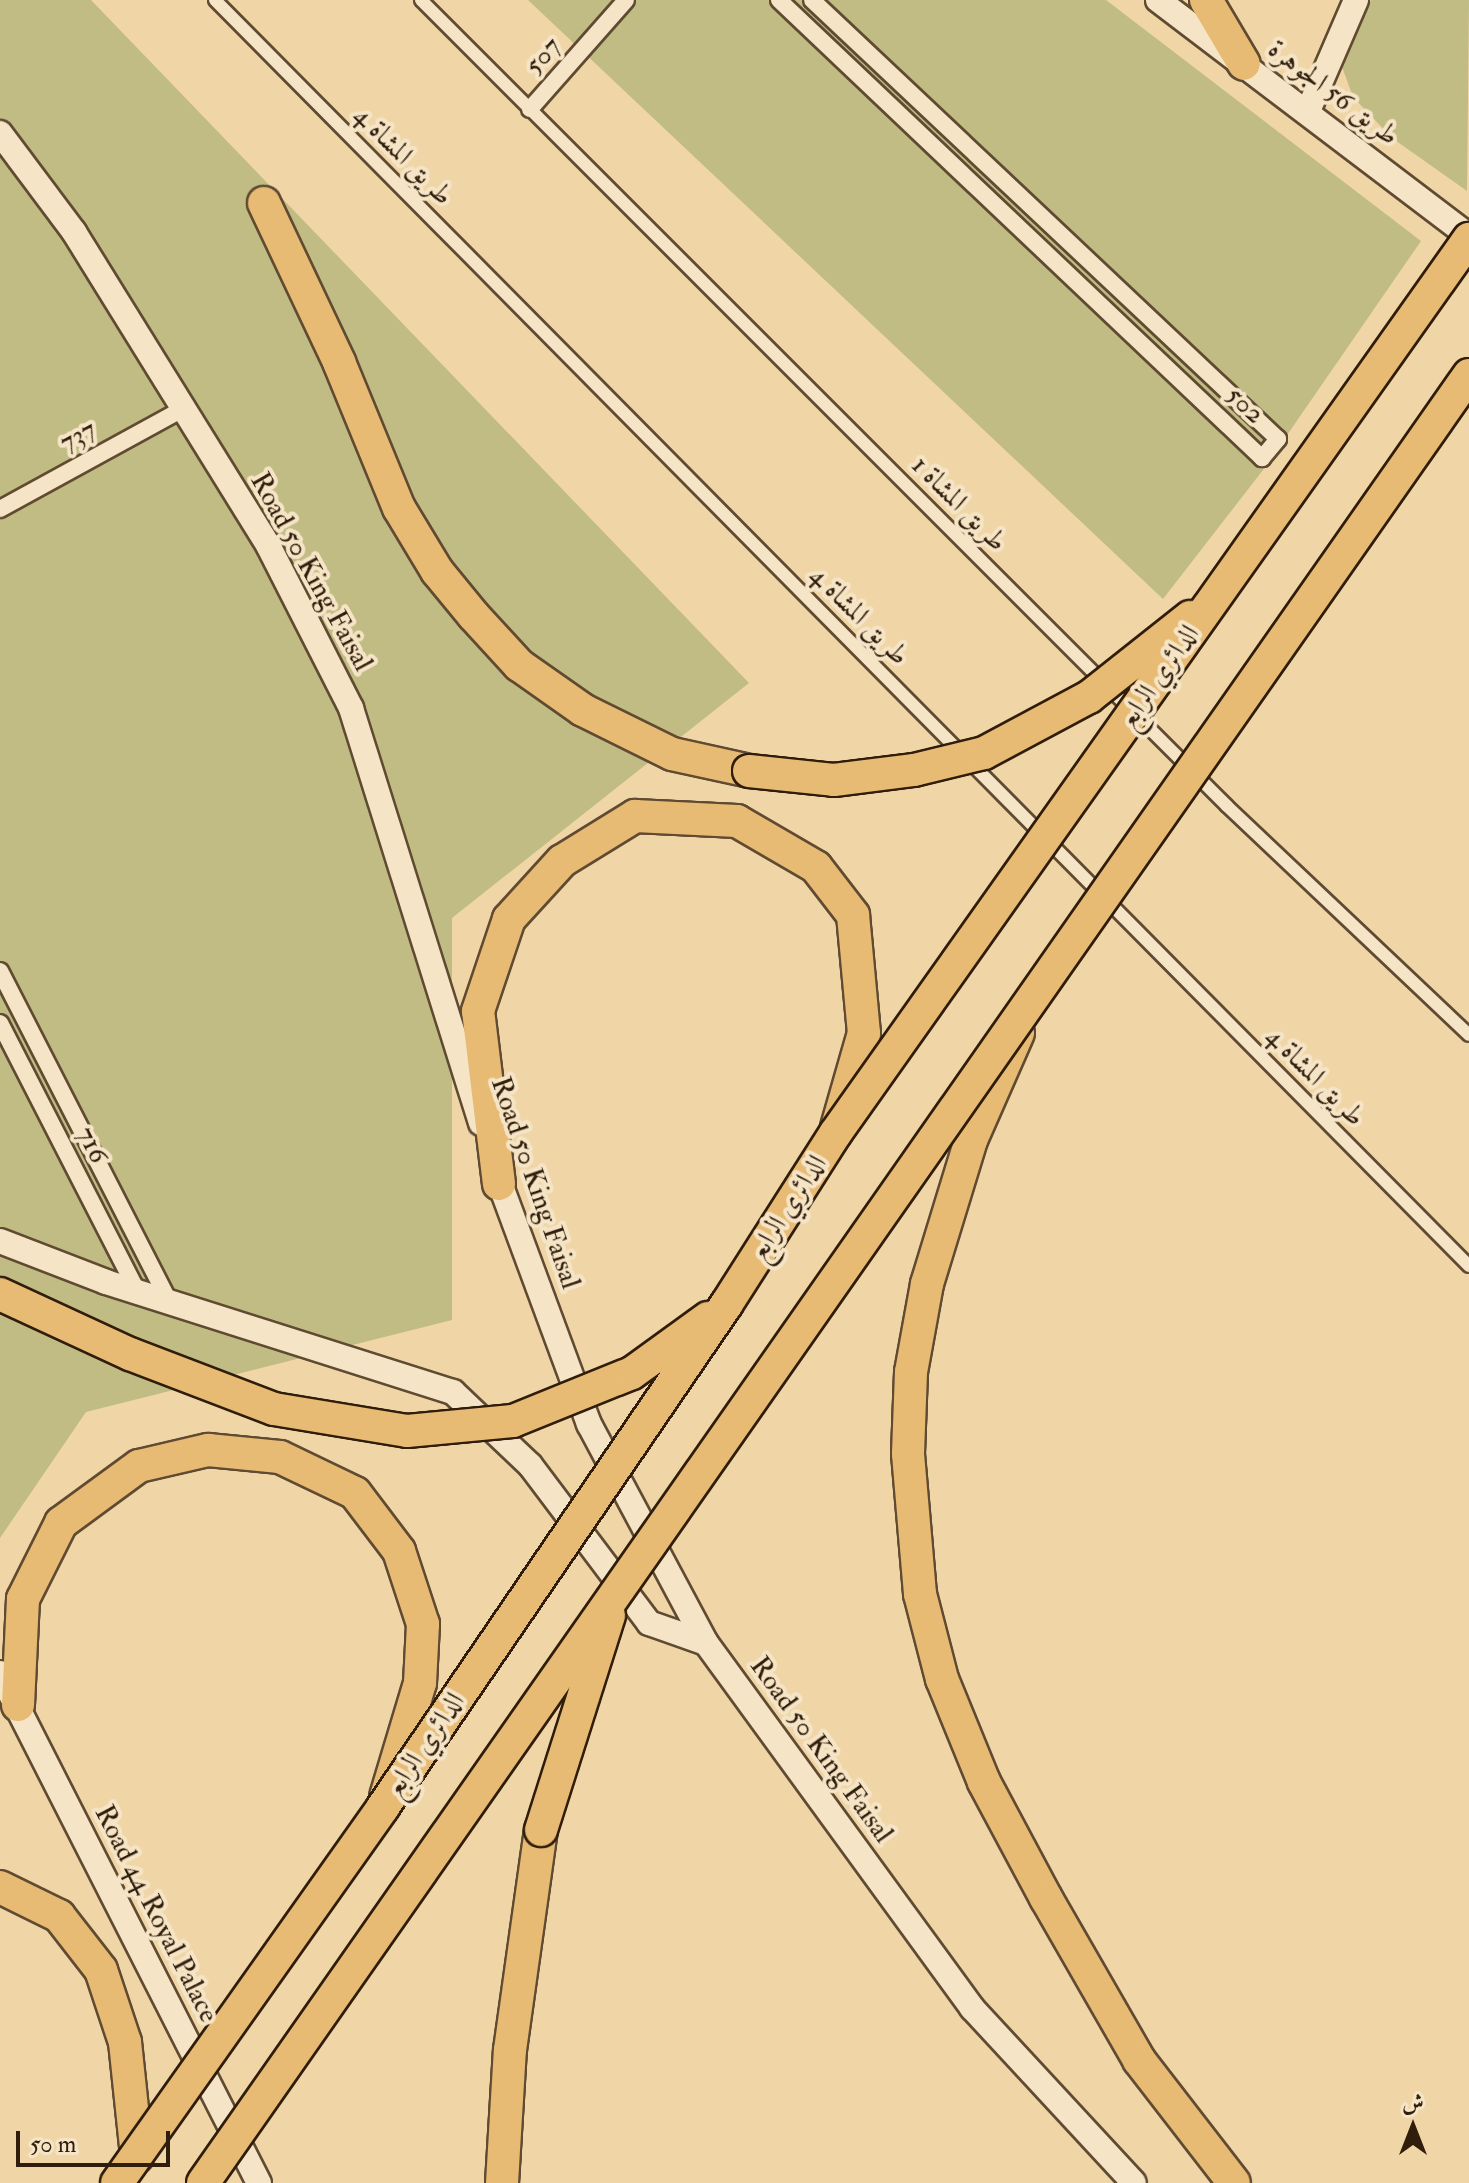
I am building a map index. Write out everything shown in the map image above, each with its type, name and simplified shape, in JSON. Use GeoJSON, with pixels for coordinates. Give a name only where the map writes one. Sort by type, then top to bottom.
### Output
{"type":"FeatureCollection","features":[{"type":"Feature","properties":{"kind":"highway"},"geometry":{"type":"LineString","coordinates":[[1206,0],[1244,64]]}},
{"type":"Feature","properties":{"kind":"highway"},"geometry":{"type":"LineString","coordinates":[[264,203],[339,362],[399,508],[437,571],[519,665],[583,710],[672,754],[749,771],[834,780],[914,770],[984,753],[1089,697],[1217,595]]}},
{"type":"Feature","properties":{"kind":"highway","name":"الدائري الرابع"},"geometry":{"type":"LineString","coordinates":[[117,2183],[383,1807],[726,1305],[835,1134],[1469,238]]}},
{"type":"Feature","properties":{"kind":"highway"},"geometry":{"type":"LineString","coordinates":[[203,2183],[619,1583],[1469,375]]}},
{"type":"Feature","properties":{"kind":"highway"},"geometry":{"type":"LineString","coordinates":[[499,1184],[478,1011],[509,919],[562,861],[635,816],[737,821],[816,867],[853,915],[864,1033],[835,1134]]}},
{"type":"Feature","properties":{"kind":"highway"},"geometry":{"type":"LineString","coordinates":[[1037,989],[971,1140],[927,1284],[911,1372],[909,1508],[920,1594],[942,1679],[984,1782],[1139,2060],[1234,2183]]}},
{"type":"Feature","properties":{"kind":"highway"},"geometry":{"type":"LineString","coordinates":[[0,1294],[130,1354],[274,1409],[407,1431],[513,1421],[632,1373],[726,1305]]}},
{"type":"Feature","properties":{"kind":"highway"},"geometry":{"type":"LineString","coordinates":[[18,1705],[23,1599],[61,1523],[139,1466],[208,1450],[280,1457],[355,1493],[399,1551],[423,1624],[420,1683],[383,1807]]}},
{"type":"Feature","properties":{"kind":"highway"},"geometry":{"type":"LineString","coordinates":[[502,2183],[510,2050],[541,1830],[619,1583]]}},
{"type":"Feature","properties":{"kind":"highway"},"geometry":{"type":"LineString","coordinates":[[0,1887],[59,1916],[101,1970],[125,2042],[137,2156]]}},
{"type":"Feature","properties":{"kind":"main road","name":"طريق 56 الجوهرة"},"geometry":{"type":"LineString","coordinates":[[1158,0],[1308,111],[1469,238]]}},
{"type":"Feature","properties":{"kind":"main road"},"geometry":{"type":"LineString","coordinates":[[1308,111],[1356,0]]}},
{"type":"Feature","properties":{"kind":"main road","name":"Road 50 King Faisal"},"geometry":{"type":"LineString","coordinates":[[0,133],[74,232],[181,410],[269,547],[351,708],[499,1184],[589,1424],[706,1643],[972,2008],[1134,2183]]}},
{"type":"Feature","properties":{"kind":"main road"},"geometry":{"type":"LineString","coordinates":[[0,1241],[137,1291],[453,1392],[530,1465],[649,1623],[706,1643]]}},
{"type":"Feature","properties":{"kind":"main road","name":"Road 44 Royal Palace"},"geometry":{"type":"LineString","coordinates":[[0,1673],[259,2183]]}},
{"type":"Feature","properties":{"kind":"street","name":"طريق المشاة 4"},"geometry":{"type":"LineString","coordinates":[[215,0],[1469,1266]]}},
{"type":"Feature","properties":{"kind":"street","name":"طريق المشاة 1"},"geometry":{"type":"LineString","coordinates":[[421,0],[1227,806],[1469,1035]]}},
{"type":"Feature","properties":{"kind":"street","name":"507"},"geometry":{"type":"LineString","coordinates":[[530,109],[626,0]]}},
{"type":"Feature","properties":{"kind":"street","name":"502"},"geometry":{"type":"LineString","coordinates":[[779,0],[1262,458],[1278,439],[812,0]]}},
{"type":"Feature","properties":{"kind":"street","name":"737"},"geometry":{"type":"LineString","coordinates":[[0,509],[181,410]]}},
{"type":"Feature","properties":{"kind":"street"},"geometry":{"type":"LineString","coordinates":[[0,971],[168,1300]]}},
{"type":"Feature","properties":{"kind":"street","name":"716"},"geometry":{"type":"LineString","coordinates":[[0,1023],[137,1291]]}},
{"type":"Feature","properties":{"kind":"shaded area"},"geometry":{"type":"Polygon","coordinates":[[[0,0],[91,0],[749,683],[452,918],[452,1320],[86,1412],[0,1538],[0,0]]]}},
{"type":"Feature","properties":{"kind":"shaded area"},"geometry":{"type":"Polygon","coordinates":[[[528,0],[1106,0],[1421,241],[1263,470],[1163,599],[528,0]]]}},
{"type":"Feature","properties":{"kind":"shaded area"},"geometry":{"type":"Polygon","coordinates":[[[1371,0],[1469,0],[1467,191],[1392,138],[1353,97],[1341,64],[1371,0]]]}}]}
